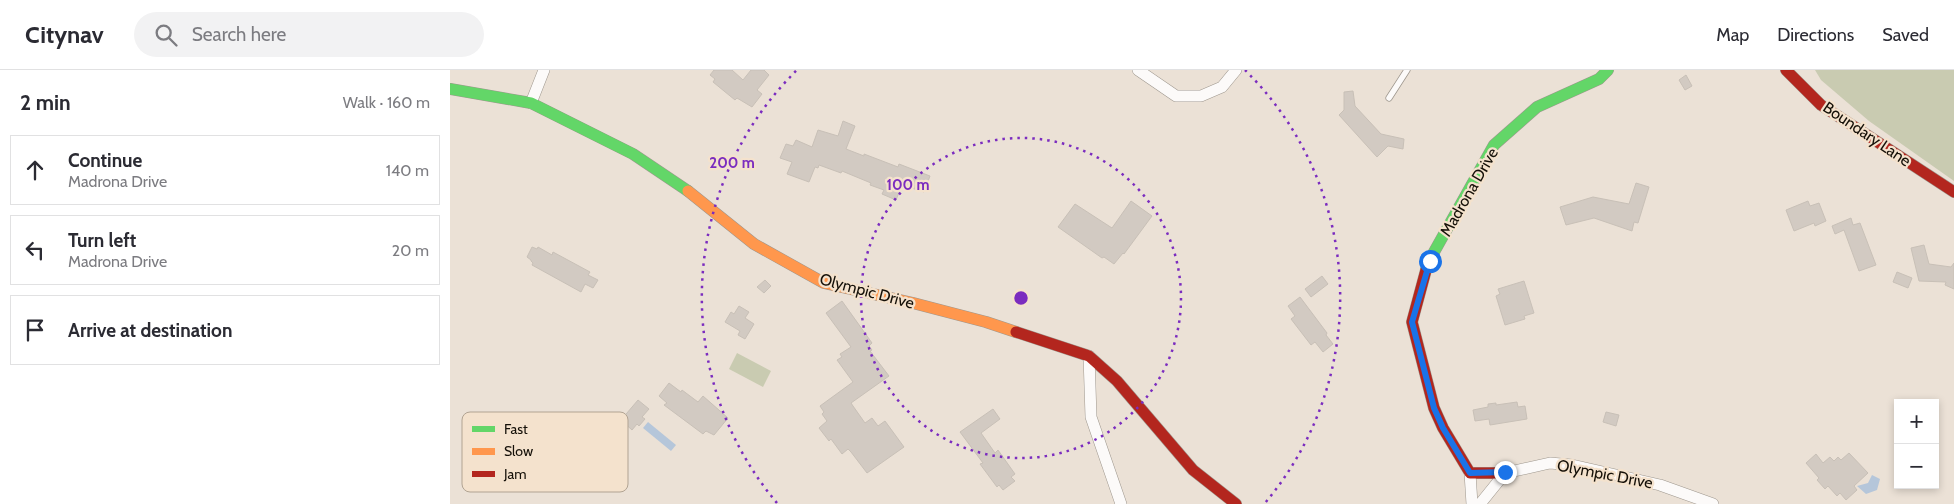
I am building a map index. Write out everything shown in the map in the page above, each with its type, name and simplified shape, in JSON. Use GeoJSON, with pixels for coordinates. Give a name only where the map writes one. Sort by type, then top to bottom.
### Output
{"type":"FeatureCollection","features":[{"type":"Feature","properties":{"kind":"street"},"geometry":{"type":"LineString","coordinates":[[531,103],[544,70]]}},
{"type":"Feature","properties":{"kind":"street"},"geometry":{"type":"LineString","coordinates":[[1138,70],[1176,96],[1201,96],[1222,88],[1236,70]]}},
{"type":"Feature","properties":{"kind":"street","name":"Madrona Drive"},"geometry":{"type":"LineString","coordinates":[[1470,473],[1443,428],[1434,408],[1412,322],[1430,261],[1494,145],[1536,108],[1599,79],[1608,70]]}},
{"type":"Feature","properties":{"kind":"street","name":"Boundary Lane"},"geometry":{"type":"LineString","coordinates":[[1786,70],[1821,105],[1954,192]]}},
{"type":"Feature","properties":{"kind":"street","name":"Olympic Drive"},"geometry":{"type":"LineString","coordinates":[[450,89],[531,103],[633,154],[692,194],[754,244],[824,283],[986,322],[1089,356],[1117,381],[1193,470],[1236,504]]}},
{"type":"Feature","properties":{"kind":"street"},"geometry":{"type":"LineString","coordinates":[[1089,356],[1091,416],[1121,504]]}},
{"type":"Feature","properties":{"kind":"street","name":"Olympic Drive"},"geometry":{"type":"LineString","coordinates":[[1505,472],[1550,463],[1572,465],[1660,485],[1713,504]]}},
{"type":"Feature","properties":{"kind":"street"},"geometry":{"type":"LineString","coordinates":[[1472,504],[1470,473],[1505,472]]}},
{"type":"Feature","properties":{"kind":"street"},"geometry":{"type":"LineString","coordinates":[[1484,503],[1505,472]]}},
{"type":"Feature","properties":{"kind":"lane"},"geometry":{"type":"LineString","coordinates":[[1389,98],[1407,70]]}},
{"type":"Feature","properties":{"kind":"green space"},"geometry":{"type":"Polygon","coordinates":[[[1815,70],[1954,70],[1954,181],[1869,121],[1821,80],[1815,70]]]}},
{"type":"Feature","properties":{"kind":"green space"},"geometry":{"type":"Polygon","coordinates":[[[737,353],[771,371],[763,387],[729,369],[737,353]]]}},
{"type":"Feature","properties":{"kind":"water"},"geometry":{"type":"Polygon","coordinates":[[[648,422],[676,445],[671,451],[643,428],[648,422]]]}},
{"type":"Feature","properties":{"kind":"water"},"geometry":{"type":"Polygon","coordinates":[[[1872,475],[1880,479],[1877,490],[1866,494],[1857,486],[1868,483],[1872,475]]]}},
{"type":"Feature","properties":{"kind":"building"},"geometry":{"type":"Polygon","coordinates":[[[714,70],[732,70],[743,80],[751,70],[764,70],[769,75],[757,90],[762,94],[752,107],[737,98],[735,100],[713,82],[715,79],[710,75],[714,70]]]}},
{"type":"Feature","properties":{"kind":"building"},"geometry":{"type":"Polygon","coordinates":[[[1686,75],[1692,86],[1685,90],[1679,80],[1686,75]]]}},
{"type":"Feature","properties":{"kind":"building"},"geometry":{"type":"Polygon","coordinates":[[[1353,91],[1355,106],[1381,134],[1404,139],[1403,149],[1388,146],[1377,157],[1339,115],[1344,110],[1344,92],[1353,91]]]}},
{"type":"Feature","properties":{"kind":"building"},"geometry":{"type":"Polygon","coordinates":[[[843,121],[855,126],[846,149],[898,167],[899,164],[930,176],[924,192],[902,185],[896,200],[882,194],[884,190],[870,185],[871,183],[842,171],[841,173],[819,165],[818,168],[815,167],[809,182],[787,174],[792,162],[780,158],[786,144],[793,146],[796,140],[812,147],[818,130],[838,136],[843,121]]]}},
{"type":"Feature","properties":{"kind":"building"},"geometry":{"type":"Polygon","coordinates":[[[1636,183],[1649,187],[1638,223],[1634,222],[1632,231],[1594,218],[1566,225],[1560,207],[1593,197],[1629,204],[1636,183]]]}},
{"type":"Feature","properties":{"kind":"building"},"geometry":{"type":"Polygon","coordinates":[[[1131,201],[1152,216],[1124,254],[1114,264],[1104,257],[1102,258],[1058,227],[1075,204],[1112,228],[1131,201]]]}},
{"type":"Feature","properties":{"kind":"building"},"geometry":{"type":"Polygon","coordinates":[[[1808,201],[1810,206],[1819,203],[1826,221],[1815,226],[1814,223],[1794,231],[1786,210],[1808,201]]]}},
{"type":"Feature","properties":{"kind":"building"},"geometry":{"type":"Polygon","coordinates":[[[1851,218],[1853,225],[1860,223],[1876,265],[1859,271],[1844,230],[1835,234],[1832,226],[1851,218]]]}},
{"type":"Feature","properties":{"kind":"building"},"geometry":{"type":"Polygon","coordinates":[[[1924,245],[1929,264],[1951,267],[1954,263],[1954,289],[1945,285],[1946,282],[1919,281],[1911,248],[1924,245]]]}},
{"type":"Feature","properties":{"kind":"building"},"geometry":{"type":"Polygon","coordinates":[[[532,247],[537,249],[538,247],[552,255],[553,252],[590,272],[588,275],[598,280],[593,288],[585,284],[581,292],[532,265],[533,263],[527,257],[532,247]]]}},
{"type":"Feature","properties":{"kind":"building"},"geometry":{"type":"Polygon","coordinates":[[[1897,272],[1912,278],[1908,288],[1893,282],[1897,272]]]}},
{"type":"Feature","properties":{"kind":"building"},"geometry":{"type":"Polygon","coordinates":[[[1322,276],[1328,284],[1311,297],[1305,289],[1322,276]]]}},
{"type":"Feature","properties":{"kind":"building"},"geometry":{"type":"Polygon","coordinates":[[[765,280],[771,286],[764,293],[757,287],[765,280]]]}},
{"type":"Feature","properties":{"kind":"building"},"geometry":{"type":"Polygon","coordinates":[[[1524,281],[1534,313],[1524,316],[1525,319],[1505,325],[1496,296],[1500,294],[1498,289],[1524,281]]]}},
{"type":"Feature","properties":{"kind":"building"},"geometry":{"type":"Polygon","coordinates":[[[1300,297],[1333,344],[1323,352],[1315,342],[1311,345],[1291,319],[1295,316],[1288,306],[1300,297]]]}},
{"type":"Feature","properties":{"kind":"building"},"geometry":{"type":"Polygon","coordinates":[[[842,301],[872,343],[869,346],[872,350],[870,351],[889,376],[851,403],[865,423],[872,418],[878,426],[885,421],[904,447],[867,473],[848,449],[842,454],[831,439],[829,441],[819,428],[827,421],[822,414],[824,412],[820,406],[853,382],[837,360],[842,357],[840,354],[851,347],[826,313],[842,301]]]}},
{"type":"Feature","properties":{"kind":"building"},"geometry":{"type":"Polygon","coordinates":[[[739,306],[749,312],[745,318],[754,324],[745,339],[738,335],[740,331],[725,322],[731,312],[734,314],[739,306]]]}},
{"type":"Feature","properties":{"kind":"building"},"geometry":{"type":"Polygon","coordinates":[[[669,383],[698,402],[703,396],[728,418],[714,435],[706,431],[703,434],[664,405],[667,403],[659,396],[669,383]]]}},
{"type":"Feature","properties":{"kind":"building"},"geometry":{"type":"Polygon","coordinates":[[[638,400],[649,409],[642,417],[645,419],[632,430],[628,426],[628,412],[638,400]]]}},
{"type":"Feature","properties":{"kind":"building"},"geometry":{"type":"Polygon","coordinates":[[[1517,402],[1518,407],[1525,406],[1527,419],[1490,425],[1489,419],[1475,421],[1473,410],[1488,407],[1488,404],[1496,403],[1496,405],[1517,402]]]}},
{"type":"Feature","properties":{"kind":"building"},"geometry":{"type":"Polygon","coordinates":[[[993,409],[1000,419],[981,433],[995,453],[998,450],[1015,474],[1011,477],[1015,481],[1003,490],[999,485],[997,487],[980,464],[983,463],[960,432],[993,409]]]}},
{"type":"Feature","properties":{"kind":"building"},"geometry":{"type":"Polygon","coordinates":[[[1606,412],[1619,415],[1616,426],[1603,422],[1606,412]]]}},
{"type":"Feature","properties":{"kind":"building"},"geometry":{"type":"Polygon","coordinates":[[[1849,453],[1868,473],[1854,486],[1857,490],[1846,500],[1840,493],[1837,496],[1828,486],[1825,489],[1817,480],[1819,478],[1806,463],[1816,454],[1823,463],[1830,457],[1834,461],[1838,457],[1841,460],[1849,453]]]}},
{"type":"Feature","properties":{"kind":"traffic: fast"},"geometry":{"type":"LineString","coordinates":[[1426,270],[1429,261],[1494,145],[1537,107],[1599,79],[1608,70]]}},
{"type":"Feature","properties":{"kind":"traffic: fast"},"geometry":{"type":"LineString","coordinates":[[450,89],[531,103],[633,154],[688,191]]}},
{"type":"Feature","properties":{"kind":"traffic: slow"},"geometry":{"type":"LineString","coordinates":[[688,191],[754,244],[824,283],[913,303],[1016,332]]}},
{"type":"Feature","properties":{"kind":"traffic: jam"},"geometry":{"type":"LineString","coordinates":[[1786,70],[1821,105],[1954,192]]}},
{"type":"Feature","properties":{"kind":"traffic: jam"},"geometry":{"type":"LineString","coordinates":[[1426,270],[1412,322],[1434,408],[1443,428],[1470,473],[1505,473]]}},
{"type":"Feature","properties":{"kind":"traffic: jam"},"geometry":{"type":"LineString","coordinates":[[1016,332],[1089,356],[1117,381],[1193,470],[1236,504]]}},
{"type":"Feature","properties":{"kind":"route"},"geometry":{"type":"LineString","coordinates":[[1430,261],[1412,322],[1434,408],[1464,467],[1470,473],[1505,472]]}}]}
